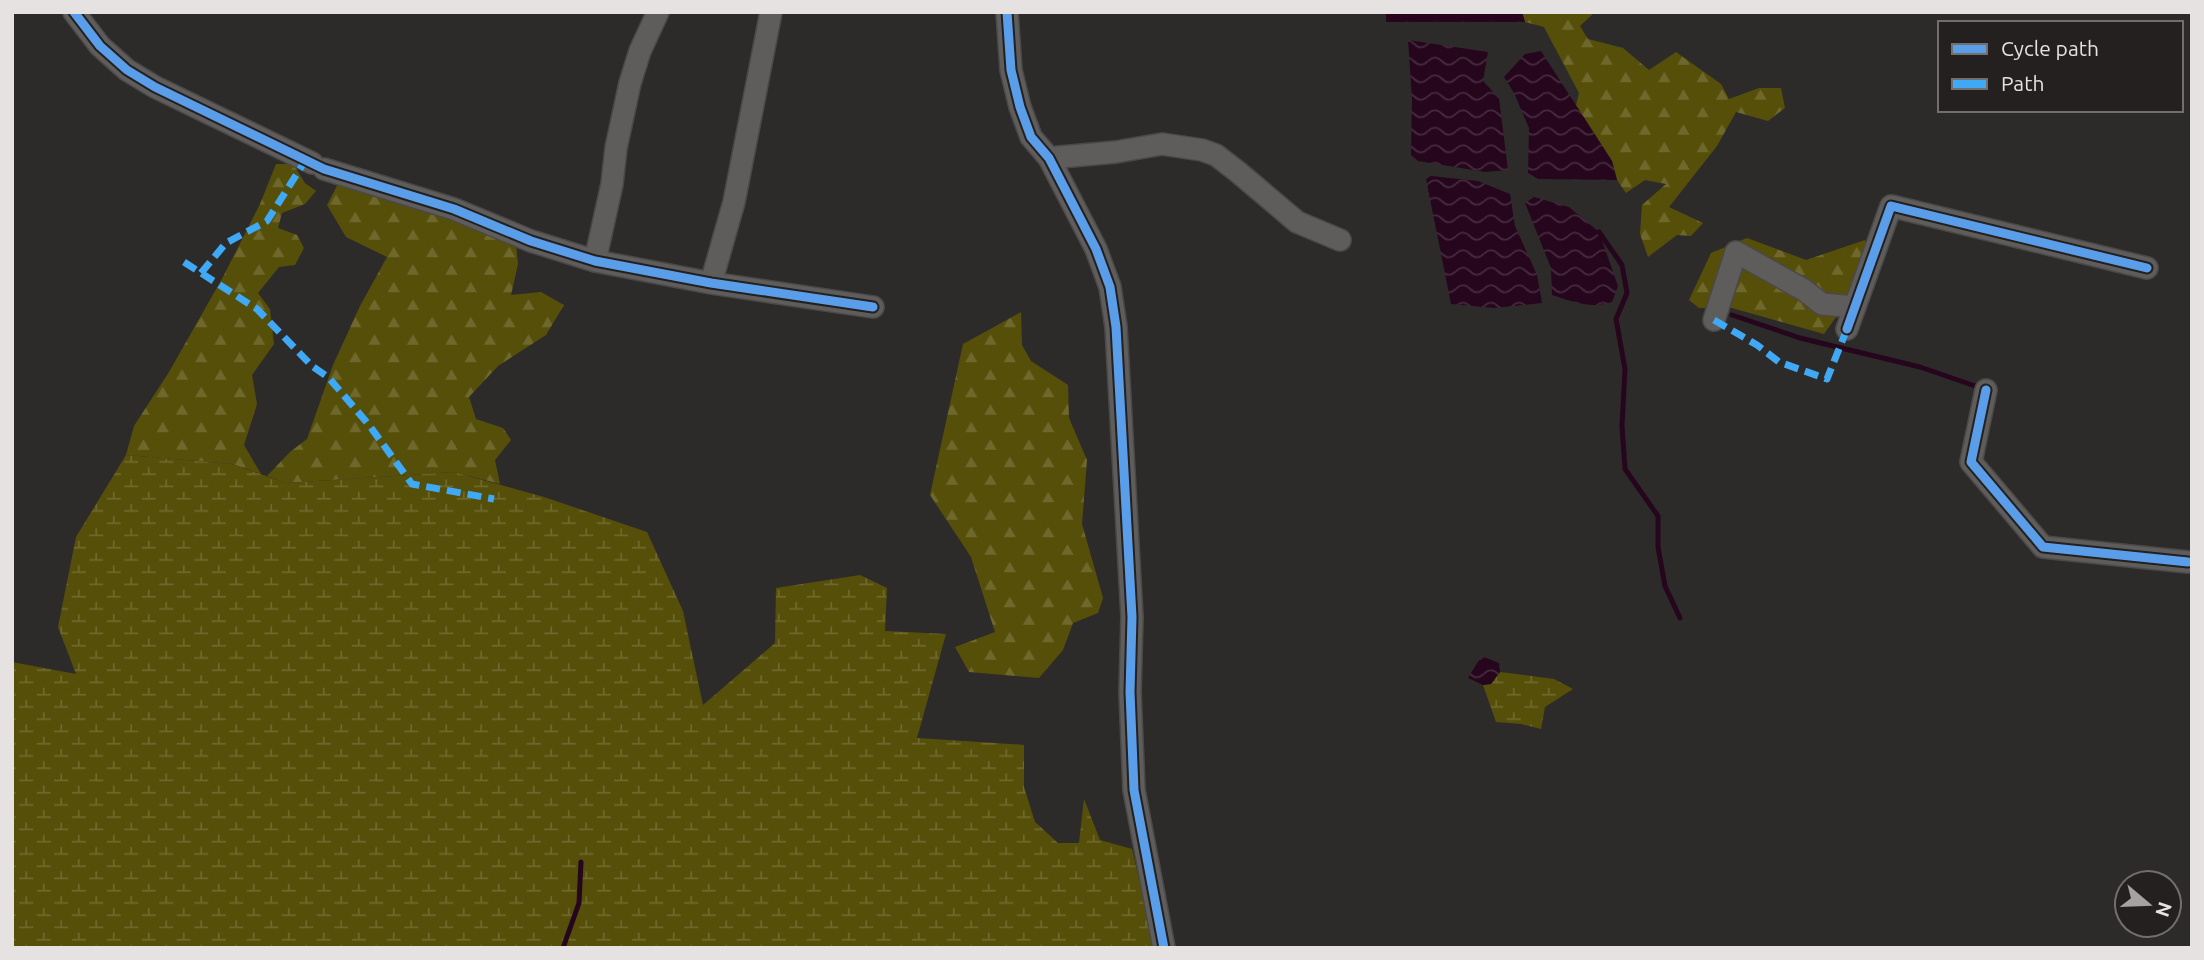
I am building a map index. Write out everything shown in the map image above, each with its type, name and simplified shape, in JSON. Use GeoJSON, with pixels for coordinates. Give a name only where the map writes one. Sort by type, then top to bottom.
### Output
{"type":"FeatureCollection","features":[{"type":"Feature","properties":{"kind":"street"},"geometry":{"type":"LineString","coordinates":[[75,12],[100,46],[127,70],[155,87],[318,166],[454,209],[531,241],[595,261],[711,283],[873,307]]}},
{"type":"Feature","properties":{"kind":"street"},"geometry":{"type":"LineString","coordinates":[[595,261],[630,83],[640,51],[658,12]]}},
{"type":"Feature","properties":{"kind":"street"},"geometry":{"type":"LineString","coordinates":[[711,283],[734,202],[771,12]]}},
{"type":"Feature","properties":{"kind":"street"},"geometry":{"type":"LineString","coordinates":[[1007,12],[1011,70],[1020,107],[1031,136],[1049,158],[1096,249],[1110,287],[1117,349],[1132,617],[1130,692],[1134,790],[1164,948]]}},
{"type":"Feature","properties":{"kind":"street"},"geometry":{"type":"LineString","coordinates":[[1049,158],[1116,152],[1162,144],[1202,150],[1223,161],[1297,222],[1340,240]]}},
{"type":"Feature","properties":{"kind":"street"},"geometry":{"type":"LineString","coordinates":[[1847,329],[1891,206],[2147,268]]}},
{"type":"Feature","properties":{"kind":"street"},"geometry":{"type":"LineString","coordinates":[[1714,320],[1736,252],[1804,290],[1822,304],[1855,307]]}},
{"type":"Feature","properties":{"kind":"street"},"geometry":{"type":"LineString","coordinates":[[1986,390],[1971,462],[2043,547],[2188,562]]}},
{"type":"Feature","properties":{"kind":"green space"},"geometry":{"type":"Polygon","coordinates":[[[1522,12],[1595,12],[1580,26],[1588,39],[1623,48],[1649,70],[1676,52],[1721,84],[1729,99],[1759,88],[1781,88],[1785,108],[1768,121],[1736,112],[1717,146],[1669,207],[1703,223],[1691,236],[1677,235],[1648,257],[1640,234],[1642,205],[1666,184],[1645,180],[1626,193],[1617,180],[1612,161],[1576,105],[1579,93],[1544,27],[1525,22],[1522,12]]]}},
{"type":"Feature","properties":{"kind":"green space"},"geometry":{"type":"Polygon","coordinates":[[[276,164],[293,164],[305,183],[316,191],[305,204],[282,213],[278,228],[297,235],[304,248],[295,265],[279,267],[258,293],[270,309],[274,344],[252,375],[257,404],[244,445],[261,474],[232,464],[126,455],[134,426],[169,372],[223,277],[260,204],[276,164]]]}},
{"type":"Feature","properties":{"kind":"green space"},"geometry":{"type":"Polygon","coordinates":[[[339,182],[453,211],[516,244],[518,264],[511,295],[541,292],[564,305],[546,335],[498,366],[469,397],[476,419],[503,428],[511,440],[495,460],[500,484],[454,472],[286,483],[267,476],[307,439],[333,365],[360,306],[387,257],[346,237],[327,205],[339,182]]]}},
{"type":"Feature","properties":{"kind":"green space"},"geometry":{"type":"Polygon","coordinates":[[[1747,238],[1806,260],[1865,240],[1875,262],[1824,334],[1732,308],[1699,308],[1689,300],[1711,253],[1747,238]]]}},
{"type":"Feature","properties":{"kind":"green space"},"geometry":{"type":"Polygon","coordinates":[[[1021,312],[1022,345],[1031,361],[1068,385],[1069,418],[1087,460],[1082,524],[1103,598],[1098,613],[1073,623],[1063,650],[1039,678],[969,672],[955,647],[995,632],[971,557],[930,495],[963,344],[1021,312]]]}},
{"type":"Feature","properties":{"kind":"green space"},"geometry":{"type":"Polygon","coordinates":[[[126,455],[232,464],[286,483],[454,472],[544,497],[647,532],[683,611],[703,705],[775,643],[776,588],[860,575],[887,588],[885,631],[946,634],[917,738],[1024,745],[1024,787],[1035,822],[1058,843],[1079,843],[1084,799],[1100,840],[1132,849],[1155,948],[12,948],[12,662],[76,674],[58,627],[76,537],[126,455]]]}},
{"type":"Feature","properties":{"kind":"green space"},"geometry":{"type":"Polygon","coordinates":[[[1500,672],[1554,679],[1573,689],[1545,707],[1541,729],[1496,722],[1483,685],[1491,684],[1500,672]]]}},
{"type":"Feature","properties":{"kind":"water"},"geometry":{"type":"Polygon","coordinates":[[[1386,12],[1522,12],[1525,22],[1386,22],[1386,12]]]}},
{"type":"Feature","properties":{"kind":"water"},"geometry":{"type":"Polygon","coordinates":[[[1408,40],[1488,52],[1483,81],[1499,98],[1508,170],[1485,172],[1418,161],[1411,155],[1412,99],[1408,40]]]}},
{"type":"Feature","properties":{"kind":"water"},"geometry":{"type":"Polygon","coordinates":[[[1541,51],[1612,161],[1617,180],[1538,179],[1528,173],[1529,128],[1504,77],[1525,54],[1541,51]]]}},
{"type":"Feature","properties":{"kind":"water"},"geometry":{"type":"Polygon","coordinates":[[[1431,176],[1478,181],[1510,194],[1515,226],[1537,275],[1542,303],[1494,308],[1451,304],[1426,179],[1431,176]]]}},
{"type":"Feature","properties":{"kind":"water"},"geometry":{"type":"Polygon","coordinates":[[[1534,197],[1569,207],[1599,232],[1618,286],[1612,302],[1589,305],[1552,295],[1551,268],[1525,203],[1534,197]]]}},
{"type":"Feature","properties":{"kind":"water"},"geometry":{"type":"Polygon","coordinates":[[[1484,657],[1499,663],[1500,672],[1491,684],[1483,685],[1468,678],[1479,660],[1484,657]]]}},
{"type":"Feature","properties":{"kind":"waterway"},"geometry":{"type":"LineString","coordinates":[[1599,232],[1622,265],[1627,293],[1616,319],[1625,369],[1622,426],[1625,469],[1658,516],[1658,547],[1665,586],[1680,618]]}},
{"type":"Feature","properties":{"kind":"waterway"},"geometry":{"type":"LineString","coordinates":[[1732,315],[1800,338],[1920,367],[1981,388]]}},
{"type":"Feature","properties":{"kind":"waterway"},"geometry":{"type":"LineString","coordinates":[[563,948],[579,903],[581,862]]}},
{"type":"Feature","properties":{"kind":"marked path"},"geometry":{"type":"LineString","coordinates":[[201,273],[226,243],[267,221],[305,161]]}},
{"type":"Feature","properties":{"kind":"marked path"},"geometry":{"type":"LineString","coordinates":[[184,262],[257,309],[312,366],[329,378],[369,425],[412,484],[494,499]]}},
{"type":"Feature","properties":{"kind":"marked path"},"geometry":{"type":"LineString","coordinates":[[1714,320],[1757,345],[1779,362],[1827,379],[1847,329]]}},
{"type":"Feature","properties":{"kind":"cycle path"},"geometry":{"type":"LineString","coordinates":[[74,12],[100,46],[127,70],[155,87],[324,169],[454,209],[531,241],[595,261],[711,283],[873,307]]}},
{"type":"Feature","properties":{"kind":"cycle path"},"geometry":{"type":"LineString","coordinates":[[1007,12],[1011,70],[1031,137],[1049,158],[1096,249],[1110,287],[1116,327],[1132,617],[1130,692],[1134,790],[1164,948]]}},
{"type":"Feature","properties":{"kind":"cycle path"},"geometry":{"type":"LineString","coordinates":[[1847,329],[1891,206],[2147,268]]}},
{"type":"Feature","properties":{"kind":"cycle path"},"geometry":{"type":"LineString","coordinates":[[1986,390],[1971,462],[2043,547],[2188,562]]}}]}
